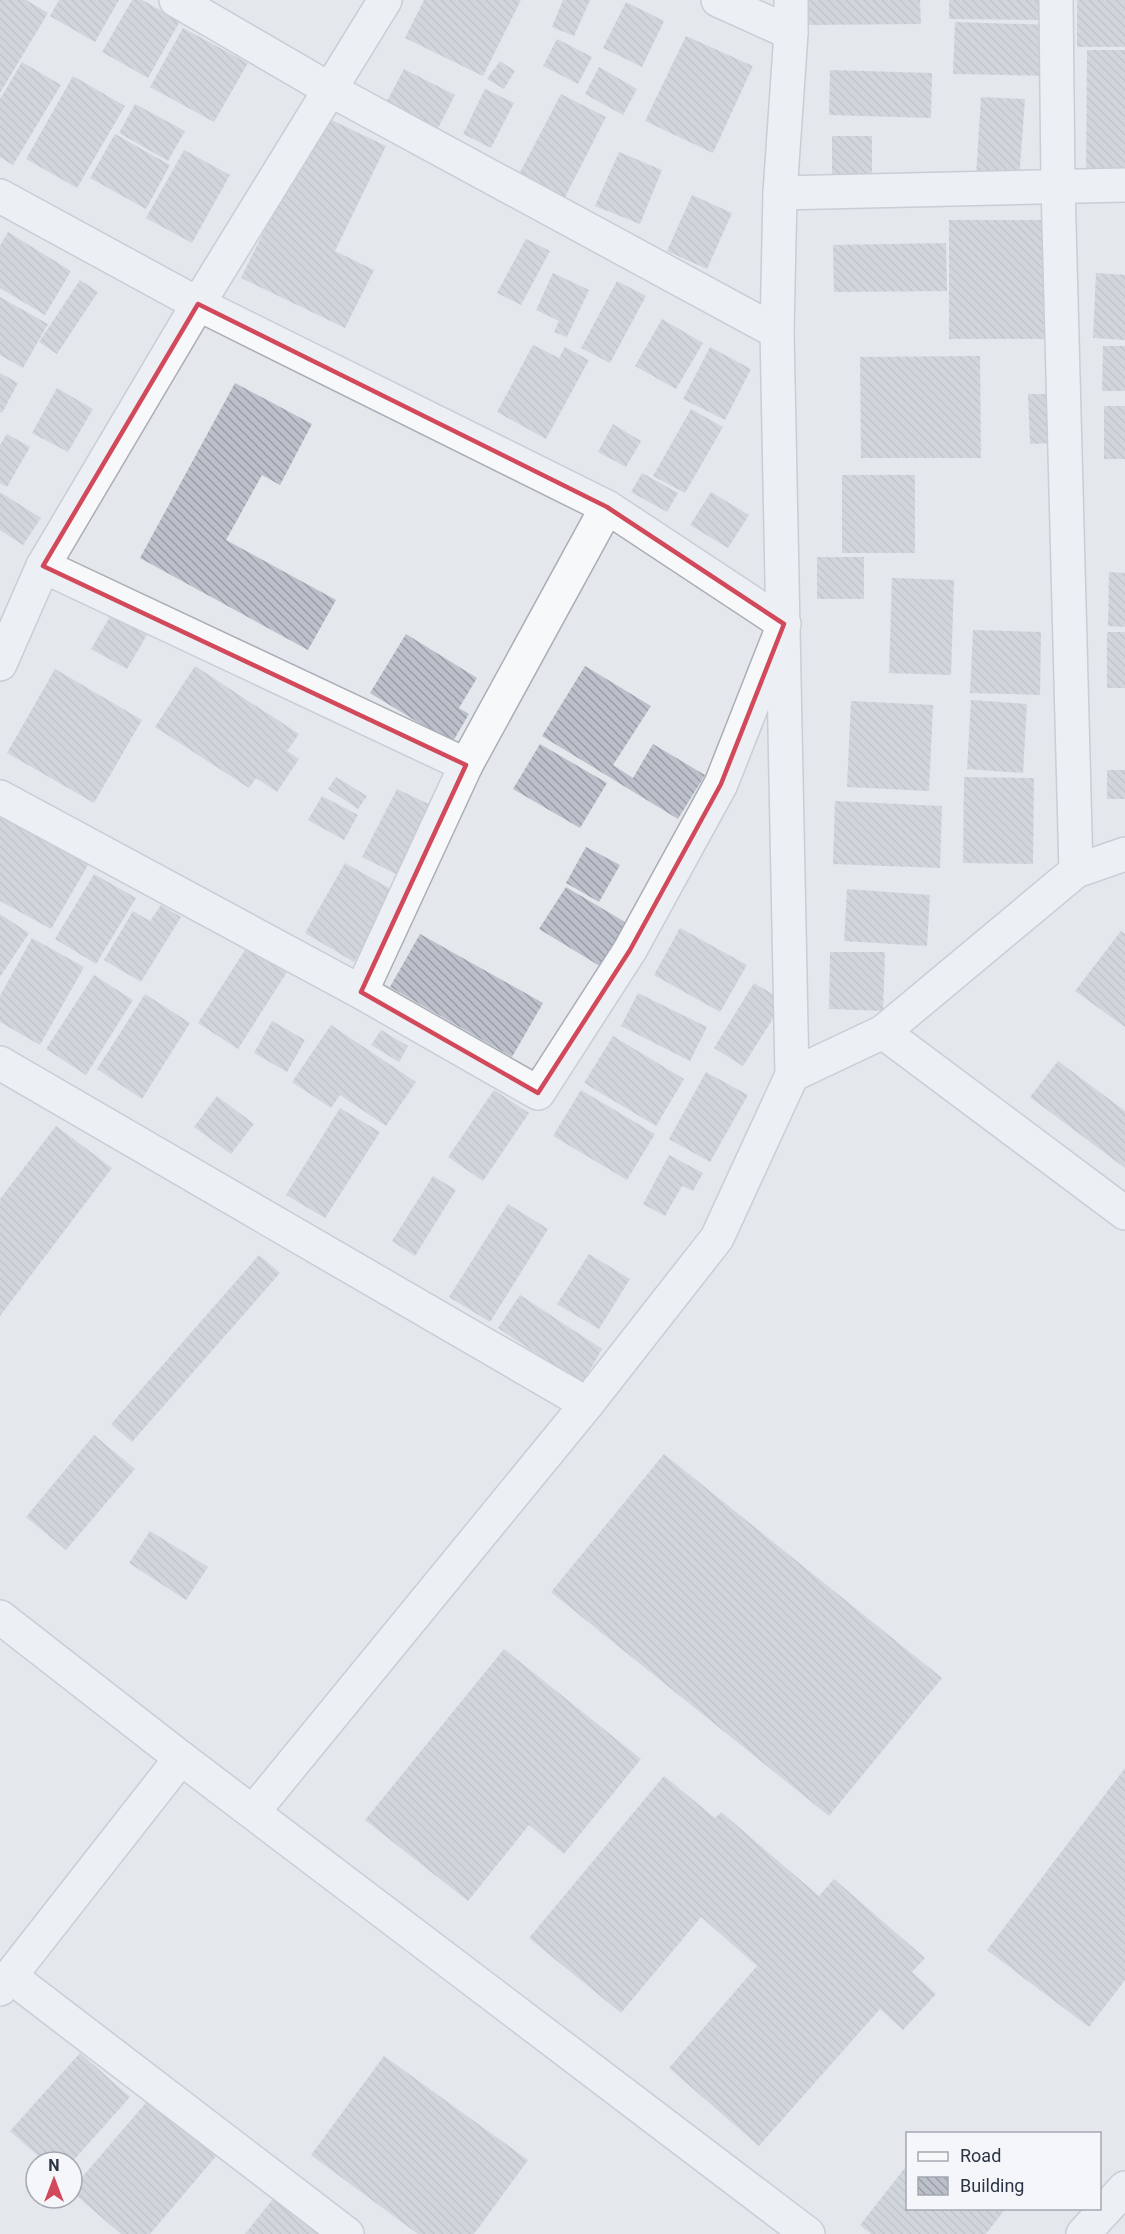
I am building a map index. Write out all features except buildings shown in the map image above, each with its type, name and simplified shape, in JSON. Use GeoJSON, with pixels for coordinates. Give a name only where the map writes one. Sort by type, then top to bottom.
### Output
{"type":"FeatureCollection","features":[{"type":"Feature","properties":{"kind":"street"},"geometry":{"type":"LineString","coordinates":[[176,0],[329,89],[777,332]]}},
{"type":"Feature","properties":{"kind":"street"},"geometry":{"type":"LineString","coordinates":[[0,664],[43,566],[198,304],[385,0]]}},
{"type":"Feature","properties":{"kind":"street"},"geometry":{"type":"LineString","coordinates":[[718,0],[792,33]]}},
{"type":"Feature","properties":{"kind":"street"},"geometry":{"type":"LineString","coordinates":[[253,1812],[587,1404],[717,1238],[792,1075],[777,332],[780,193],[792,33],[790,0]]}},
{"type":"Feature","properties":{"kind":"street"},"geometry":{"type":"LineString","coordinates":[[1056,0],[1058,186],[1076,871]]}},
{"type":"Feature","properties":{"kind":"street"},"geometry":{"type":"LineString","coordinates":[[780,193],[1125,185]]}},
{"type":"Feature","properties":{"kind":"street"},"geometry":{"type":"LineString","coordinates":[[0,196],[198,304],[607,507],[784,624]]}},
{"type":"Feature","properties":{"kind":"street"},"geometry":{"type":"LineString","coordinates":[[361,992],[466,765],[607,507]]}},
{"type":"Feature","properties":{"kind":"street"},"geometry":{"type":"LineString","coordinates":[[43,566],[466,765]]}},
{"type":"Feature","properties":{"kind":"street"},"geometry":{"type":"LineString","coordinates":[[0,797],[361,992],[538,1093],[630,950],[722,784],[784,624]]}},
{"type":"Feature","properties":{"kind":"street"},"geometry":{"type":"LineString","coordinates":[[792,1075],[883,1032],[1076,871],[1125,854]]}},
{"type":"Feature","properties":{"kind":"street"},"geometry":{"type":"LineString","coordinates":[[883,1032],[1125,1214]]}},
{"type":"Feature","properties":{"kind":"street"},"geometry":{"type":"LineString","coordinates":[[0,1063],[587,1404]]}},
{"type":"Feature","properties":{"kind":"street"},"geometry":{"type":"LineString","coordinates":[[0,1617],[181,1758],[808,2234]]}},
{"type":"Feature","properties":{"kind":"street"},"geometry":{"type":"LineString","coordinates":[[181,1758],[5,1982],[347,2234]]}},
{"type":"Feature","properties":{"kind":"street"},"geometry":{"type":"LineString","coordinates":[[1083,2234],[1125,2188]]}},
{"type":"Feature","properties":{"kind":"highlighted area"},"geometry":{"type":"Polygon","coordinates":[[[198,304],[607,507],[784,624],[721,784],[630,950],[538,1093],[361,992],[466,765],[43,566],[198,304]]]}}]}
